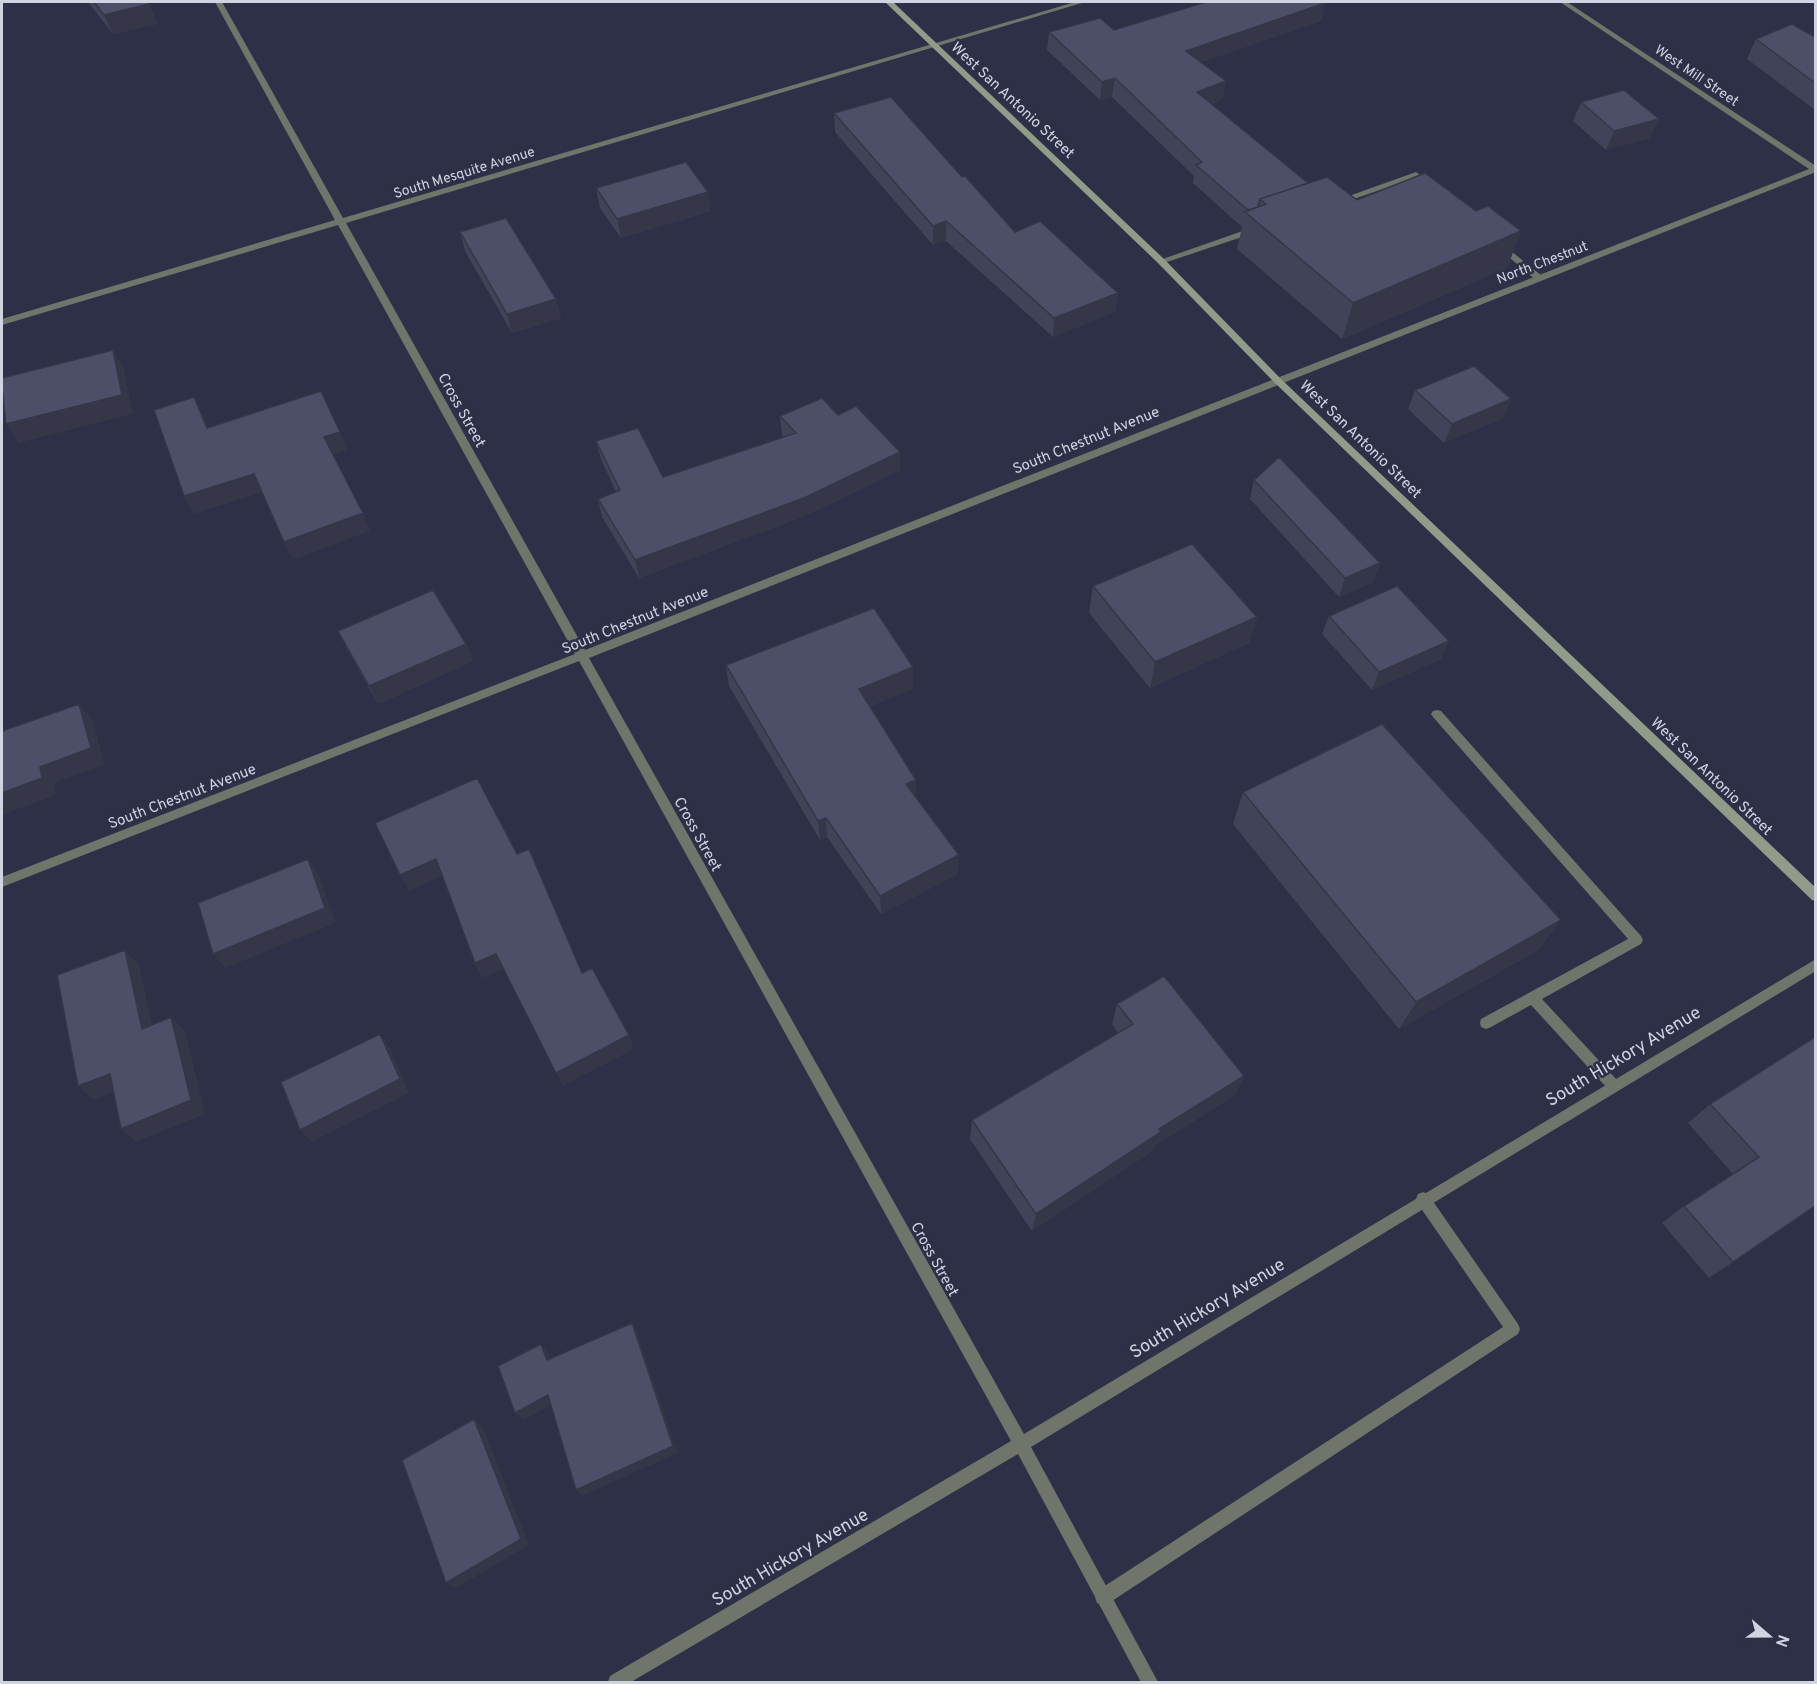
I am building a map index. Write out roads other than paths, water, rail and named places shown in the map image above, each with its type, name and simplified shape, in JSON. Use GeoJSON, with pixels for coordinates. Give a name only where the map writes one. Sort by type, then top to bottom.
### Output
{"type":"FeatureCollection","features":[{"type":"Feature","properties":{"kind":"main road","name":"West San Antonio Street"},"geometry":{"type":"LineString","coordinates":[[889,2],[1161,261],[1277,380],[1815,896]]}},
{"type":"Feature","properties":{"kind":"street","name":"Cross Street"},"geometry":{"type":"LineString","coordinates":[[218,2],[1021,1444],[1150,1683]]}},
{"type":"Feature","properties":{"kind":"street","name":"South Mesquite Avenue"},"geometry":{"type":"LineString","coordinates":[[2,322],[1081,2]]}},
{"type":"Feature","properties":{"kind":"street","name":"West Mill Street"},"geometry":{"type":"LineString","coordinates":[[1563,2],[1815,170]]}},
{"type":"Feature","properties":{"kind":"street","name":"North Chestnut"},"geometry":{"type":"LineString","coordinates":[[1277,380],[1815,170]]}},
{"type":"Feature","properties":{"kind":"street"},"geometry":{"type":"LineString","coordinates":[[1327,205],[1416,175],[1442,197]]}},
{"type":"Feature","properties":{"kind":"street"},"geometry":{"type":"LineString","coordinates":[[1161,261],[1261,228]]}},
{"type":"Feature","properties":{"kind":"street"},"geometry":{"type":"LineString","coordinates":[[1495,241],[1539,278]]}},
{"type":"Feature","properties":{"kind":"street","name":"South Chestnut Avenue"},"geometry":{"type":"LineString","coordinates":[[2,882],[582,657],[1277,380]]}},
{"type":"Feature","properties":{"kind":"street"},"geometry":{"type":"LineString","coordinates":[[1437,714],[1637,940],[1486,1023]]}},
{"type":"Feature","properties":{"kind":"street","name":"South Hickory Avenue"},"geometry":{"type":"LineString","coordinates":[[616,1683],[1021,1444],[1815,964]]}},
{"type":"Feature","properties":{"kind":"street"},"geometry":{"type":"LineString","coordinates":[[1532,997],[1613,1085]]}},
{"type":"Feature","properties":{"kind":"street"},"geometry":{"type":"LineString","coordinates":[[1103,1597],[1513,1329],[1423,1199]]}}]}
